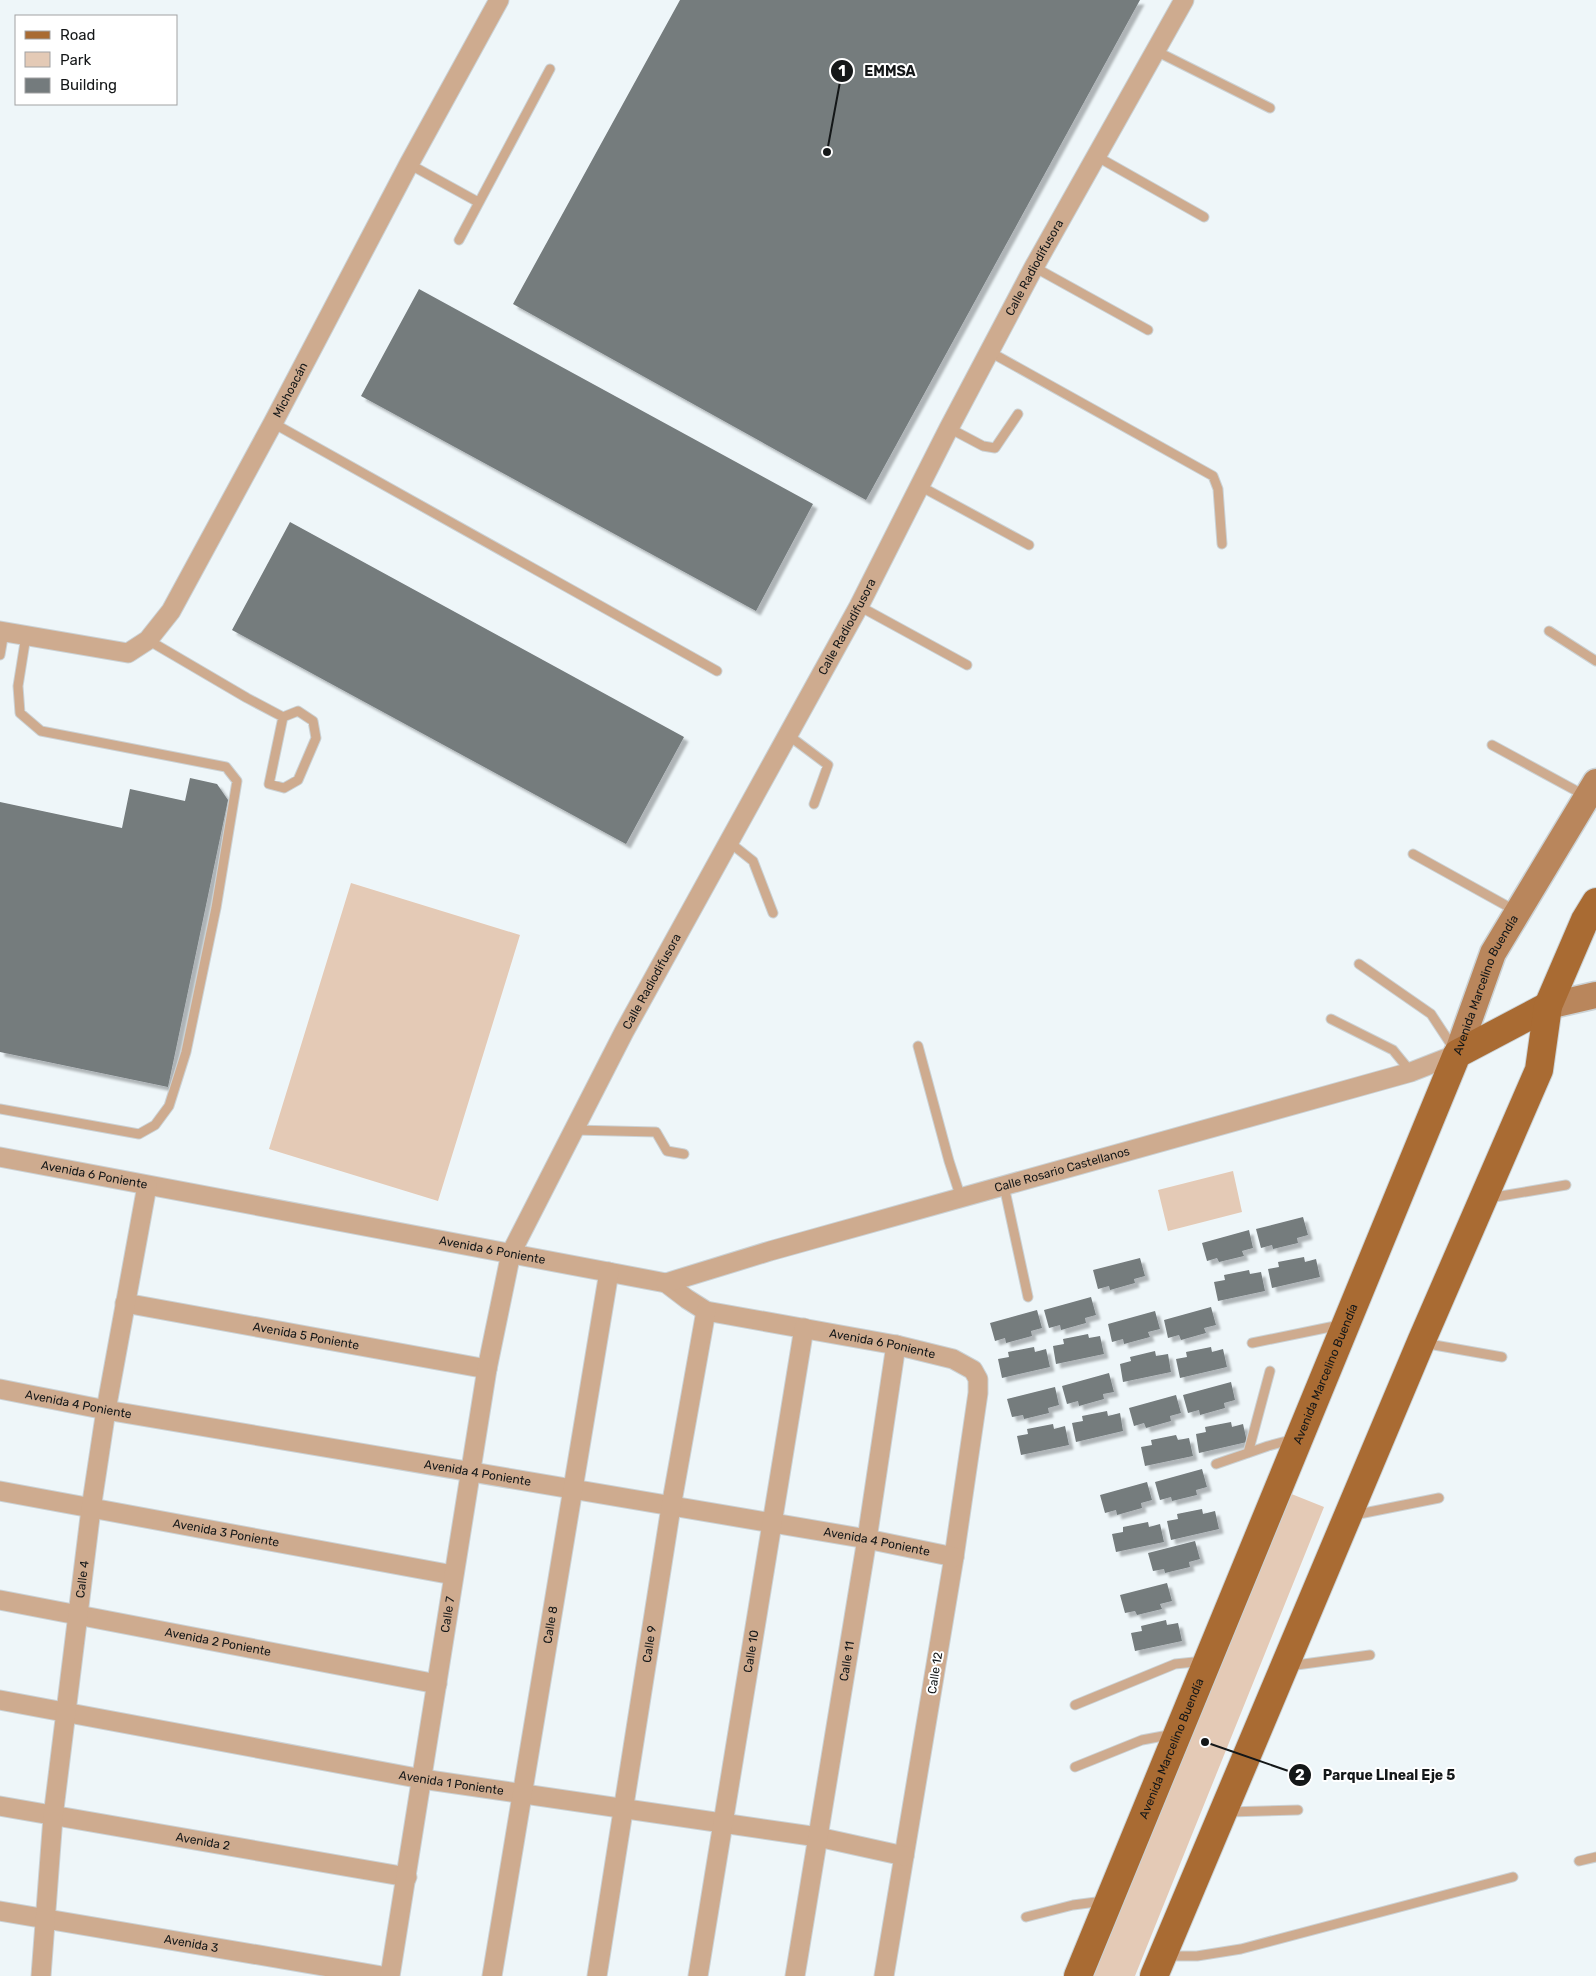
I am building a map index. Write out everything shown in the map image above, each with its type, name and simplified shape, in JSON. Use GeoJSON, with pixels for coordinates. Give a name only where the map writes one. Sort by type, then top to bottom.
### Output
{"type":"FeatureCollection","features":[{"type":"Feature","properties":{"kind":"main road"},"geometry":{"type":"LineString","coordinates":[[1158,1966],[1421,1342],[1539,1070],[1548,1006],[1585,920],[1596,902]]}},
{"type":"Feature","properties":{"kind":"main road"},"geometry":{"type":"LineString","coordinates":[[1457,1054],[1548,1006]]}},
{"type":"Feature","properties":{"kind":"main road","name":"Avenida Marcelino Buendía"},"geometry":{"type":"LineString","coordinates":[[1078,1976],[1457,1054]]}},
{"type":"Feature","properties":{"kind":"street","name":"Michoacán"},"geometry":{"type":"LineString","coordinates":[[2,631],[128,653],[148,640],[171,611],[273,423],[409,164],[499,0]]}},
{"type":"Feature","properties":{"kind":"street","name":"Calle Radiodifusora"},"geometry":{"type":"LineString","coordinates":[[511,1254],[624,1032],[859,606],[949,428],[1034,267],[1184,0]]}},
{"type":"Feature","properties":{"kind":"street","name":"Avenida Marcelino Buendía"},"geometry":{"type":"LineString","coordinates":[[1457,1054],[1492,953],[1592,789]]}},
{"type":"Feature","properties":{"kind":"street"},"geometry":{"type":"LineString","coordinates":[[1548,1006],[1596,995]]}},
{"type":"Feature","properties":{"kind":"street","name":"Calle Rosario Castellanos"},"geometry":{"type":"LineString","coordinates":[[666,1283],[770,1251],[1411,1072],[1457,1054]]}},
{"type":"Feature","properties":{"kind":"street","name":"Avenida 6 Poniente"},"geometry":{"type":"LineString","coordinates":[[0,1157],[666,1283],[706,1311],[896,1345],[953,1359],[974,1370]]}},
{"type":"Feature","properties":{"kind":"street","name":"Calle 4"},"geometry":{"type":"LineString","coordinates":[[41,1976],[53,1817],[91,1509],[106,1410],[147,1186]]}},
{"type":"Feature","properties":{"kind":"street","name":"Calle 7"},"geometry":{"type":"LineString","coordinates":[[390,1976],[487,1369],[511,1254]]}},
{"type":"Feature","properties":{"kind":"street","name":"Calle 8"},"geometry":{"type":"LineString","coordinates":[[492,1976],[609,1272]]}},
{"type":"Feature","properties":{"kind":"street","name":"Avenida 5 Poniente"},"geometry":{"type":"LineString","coordinates":[[125,1304],[487,1369]]}},
{"type":"Feature","properties":{"kind":"street","name":"Calle 9"},"geometry":{"type":"LineString","coordinates":[[597,1976],[671,1507],[706,1311]]}},
{"type":"Feature","properties":{"kind":"street","name":"Calle 10"},"geometry":{"type":"LineString","coordinates":[[698,1976],[804,1328]]}},
{"type":"Feature","properties":{"kind":"street","name":"Calle 11"},"geometry":{"type":"LineString","coordinates":[[795,1976],[867,1539],[896,1345]]}},
{"type":"Feature","properties":{"kind":"street","name":"Calle 12"},"geometry":{"type":"LineString","coordinates":[[884,1976],[954,1556],[978,1393],[978,1379],[974,1370]]}},
{"type":"Feature","properties":{"kind":"street","name":"Avenida 4 Poniente"},"geometry":{"type":"LineString","coordinates":[[0,1389],[106,1410],[867,1539],[954,1556]]}},
{"type":"Feature","properties":{"kind":"street","name":"Avenida 3 Poniente"},"geometry":{"type":"LineString","coordinates":[[0,1491],[454,1575]]}},
{"type":"Feature","properties":{"kind":"street","name":"Avenida 2 Poniente"},"geometry":{"type":"LineString","coordinates":[[0,1600],[437,1684]]}},
{"type":"Feature","properties":{"kind":"street","name":"Avenida 1 Poniente"},"geometry":{"type":"LineString","coordinates":[[0,1700],[422,1779],[818,1837],[904,1856]]}},
{"type":"Feature","properties":{"kind":"street","name":"Avenida 2"},"geometry":{"type":"LineString","coordinates":[[0,1806],[53,1817],[407,1876]]}},
{"type":"Feature","properties":{"kind":"street","name":"Avenida 3"},"geometry":{"type":"LineString","coordinates":[[0,1911],[382,1976]]}},
{"type":"Feature","properties":{"kind":"lane"},"geometry":{"type":"LineString","coordinates":[[1156,51],[1270,108]]}},
{"type":"Feature","properties":{"kind":"lane"},"geometry":{"type":"LineString","coordinates":[[459,240],[550,69]]}},
{"type":"Feature","properties":{"kind":"lane"},"geometry":{"type":"LineString","coordinates":[[1096,156],[1204,217]]}},
{"type":"Feature","properties":{"kind":"lane"},"geometry":{"type":"LineString","coordinates":[[409,164],[478,202]]}},
{"type":"Feature","properties":{"kind":"lane"},"geometry":{"type":"LineString","coordinates":[[1034,267],[1148,330]]}},
{"type":"Feature","properties":{"kind":"lane"},"geometry":{"type":"LineString","coordinates":[[990,352],[1213,476],[1218,488],[1222,544]]}},
{"type":"Feature","properties":{"kind":"lane"},"geometry":{"type":"LineString","coordinates":[[949,428],[984,446],[995,448],[1018,414]]}},
{"type":"Feature","properties":{"kind":"lane"},"geometry":{"type":"LineString","coordinates":[[273,423],[717,672]]}},
{"type":"Feature","properties":{"kind":"lane"},"geometry":{"type":"LineString","coordinates":[[920,486],[1029,545]]}},
{"type":"Feature","properties":{"kind":"lane"},"geometry":{"type":"LineString","coordinates":[[859,606],[967,664]]}},
{"type":"Feature","properties":{"kind":"lane"},"geometry":{"type":"LineString","coordinates":[[0,655],[2,631]]}},
{"type":"Feature","properties":{"kind":"lane"},"geometry":{"type":"LineString","coordinates":[[1549,631],[1596,661]]}},
{"type":"Feature","properties":{"kind":"lane"},"geometry":{"type":"LineString","coordinates":[[0,1109],[138,1134],[155,1125],[169,1106],[186,1052],[216,908],[237,781],[226,767],[41,731],[20,713],[18,686],[26,636]]}},
{"type":"Feature","properties":{"kind":"lane"},"geometry":{"type":"LineString","coordinates":[[148,640],[283,717],[298,711],[313,721],[316,738],[298,780],[284,788],[269,784],[283,717]]}},
{"type":"Feature","properties":{"kind":"lane"},"geometry":{"type":"LineString","coordinates":[[788,735],[828,765],[814,804]]}},
{"type":"Feature","properties":{"kind":"lane"},"geometry":{"type":"LineString","coordinates":[[1492,745],[1592,789]]}},
{"type":"Feature","properties":{"kind":"lane"},"geometry":{"type":"LineString","coordinates":[[729,842],[754,861],[773,913]]}},
{"type":"Feature","properties":{"kind":"lane"},"geometry":{"type":"LineString","coordinates":[[1413,854],[1518,912]]}},
{"type":"Feature","properties":{"kind":"lane"},"geometry":{"type":"LineString","coordinates":[[1359,964],[1431,1014],[1457,1054]]}},
{"type":"Feature","properties":{"kind":"lane"},"geometry":{"type":"LineString","coordinates":[[1331,1018],[1393,1050],[1411,1072]]}},
{"type":"Feature","properties":{"kind":"lane"},"geometry":{"type":"LineString","coordinates":[[918,1046],[961,1198]]}},
{"type":"Feature","properties":{"kind":"lane"},"geometry":{"type":"LineString","coordinates":[[574,1130],[656,1132],[667,1151],[684,1154]]}},
{"type":"Feature","properties":{"kind":"lane"},"geometry":{"type":"LineString","coordinates":[[1483,1199],[1566,1185]]}},
{"type":"Feature","properties":{"kind":"lane"},"geometry":{"type":"LineString","coordinates":[[1004,1186],[1028,1297]]}},
{"type":"Feature","properties":{"kind":"lane"},"geometry":{"type":"LineString","coordinates":[[1252,1343],[1347,1323]]}},
{"type":"Feature","properties":{"kind":"lane"},"geometry":{"type":"LineString","coordinates":[[1421,1342],[1502,1358]]}},
{"type":"Feature","properties":{"kind":"lane"},"geometry":{"type":"LineString","coordinates":[[1248,1453],[1270,1371]]}},
{"type":"Feature","properties":{"kind":"lane"},"geometry":{"type":"LineString","coordinates":[[1216,1464],[1300,1438]]}},
{"type":"Feature","properties":{"kind":"lane"},"geometry":{"type":"LineString","coordinates":[[1348,1516],[1439,1498]]}},
{"type":"Feature","properties":{"kind":"lane"},"geometry":{"type":"LineString","coordinates":[[1284,1666],[1370,1655]]}},
{"type":"Feature","properties":{"kind":"lane"},"geometry":{"type":"LineString","coordinates":[[1075,1705],[1175,1664],[1208,1660]]}},
{"type":"Feature","properties":{"kind":"lane"},"geometry":{"type":"LineString","coordinates":[[1075,1768],[1142,1740],[1178,1733]]}},
{"type":"Feature","properties":{"kind":"lane"},"geometry":{"type":"LineString","coordinates":[[1223,1812],[1298,1810]]}},
{"type":"Feature","properties":{"kind":"lane"},"geometry":{"type":"LineString","coordinates":[[1579,1861],[1596,1857]]}},
{"type":"Feature","properties":{"kind":"lane"},"geometry":{"type":"LineString","coordinates":[[1158,1966],[1197,1956],[1241,1949],[1513,1877]]}},
{"type":"Feature","properties":{"kind":"lane"},"geometry":{"type":"LineString","coordinates":[[1026,1917],[1073,1905],[1109,1901]]}},
{"type":"Feature","properties":{"kind":"green space"},"geometry":{"type":"Polygon","coordinates":[[[351,883],[520,935],[438,1201],[269,1149],[351,883]]]}},
{"type":"Feature","properties":{"kind":"green space"},"geometry":{"type":"Polygon","coordinates":[[[1233,1171],[1242,1212],[1168,1231],[1158,1190],[1233,1171]]]}},
{"type":"Feature","properties":{"kind":"green space"},"geometry":{"type":"Polygon","coordinates":[[[1284,1491],[1324,1507],[1135,1976],[1085,1976],[1284,1491]]]}},
{"type":"Feature","properties":{"kind":"building"},"geometry":{"type":"Polygon","coordinates":[[[680,0],[1140,0],[866,500],[513,304],[680,0]]]}},
{"type":"Feature","properties":{"kind":"building"},"geometry":{"type":"Polygon","coordinates":[[[419,289],[813,504],[756,611],[361,396],[419,289]]]}},
{"type":"Feature","properties":{"kind":"building"},"geometry":{"type":"Polygon","coordinates":[[[290,522],[684,737],[626,844],[232,630],[290,522]]]}},
{"type":"Feature","properties":{"kind":"building"},"geometry":{"type":"Polygon","coordinates":[[[190,778],[217,784],[228,800],[168,1087],[0,1052],[0,802],[122,828],[130,789],[185,801],[190,778]]]}},
{"type":"Feature","properties":{"kind":"building"},"geometry":{"type":"Polygon","coordinates":[[[1303,1217],[1308,1235],[1297,1238],[1298,1243],[1273,1249],[1272,1245],[1261,1248],[1256,1229],[1303,1217]]]}},
{"type":"Feature","properties":{"kind":"building"},"geometry":{"type":"Polygon","coordinates":[[[1249,1230],[1253,1248],[1242,1251],[1244,1256],[1219,1262],[1217,1258],[1207,1261],[1202,1243],[1249,1230]]]}},
{"type":"Feature","properties":{"kind":"building"},"geometry":{"type":"Polygon","coordinates":[[[1304,1257],[1305,1262],[1316,1259],[1320,1277],[1272,1288],[1268,1269],[1279,1267],[1278,1262],[1304,1257]]]}},
{"type":"Feature","properties":{"kind":"building"},"geometry":{"type":"Polygon","coordinates":[[[1140,1258],[1145,1276],[1134,1279],[1135,1283],[1110,1290],[1109,1286],[1098,1289],[1093,1270],[1140,1258]]]}},
{"type":"Feature","properties":{"kind":"building"},"geometry":{"type":"Polygon","coordinates":[[[1249,1270],[1250,1274],[1261,1272],[1265,1291],[1218,1301],[1214,1282],[1225,1280],[1224,1275],[1249,1270]]]}},
{"type":"Feature","properties":{"kind":"building"},"geometry":{"type":"Polygon","coordinates":[[[1091,1297],[1096,1315],[1085,1318],[1086,1323],[1061,1330],[1060,1325],[1049,1328],[1044,1310],[1091,1297]]]}},
{"type":"Feature","properties":{"kind":"building"},"geometry":{"type":"Polygon","coordinates":[[[1211,1307],[1216,1325],[1204,1328],[1206,1333],[1181,1340],[1179,1335],[1168,1338],[1164,1320],[1211,1307]]]}},
{"type":"Feature","properties":{"kind":"building"},"geometry":{"type":"Polygon","coordinates":[[[1037,1310],[1042,1328],[1031,1331],[1032,1336],[1006,1343],[1005,1338],[995,1341],[990,1323],[1037,1310]]]}},
{"type":"Feature","properties":{"kind":"building"},"geometry":{"type":"Polygon","coordinates":[[[1155,1311],[1160,1329],[1148,1332],[1150,1337],[1124,1344],[1123,1339],[1112,1342],[1108,1324],[1155,1311]]]}},
{"type":"Feature","properties":{"kind":"building"},"geometry":{"type":"Polygon","coordinates":[[[1088,1334],[1089,1338],[1100,1336],[1104,1354],[1056,1364],[1053,1346],[1064,1344],[1063,1339],[1088,1334]]]}},
{"type":"Feature","properties":{"kind":"building"},"geometry":{"type":"Polygon","coordinates":[[[1034,1347],[1035,1352],[1046,1349],[1050,1367],[1002,1378],[998,1359],[1009,1357],[1008,1352],[1034,1347]]]}},
{"type":"Feature","properties":{"kind":"building"},"geometry":{"type":"Polygon","coordinates":[[[1211,1347],[1212,1352],[1223,1349],[1227,1367],[1180,1378],[1176,1359],[1187,1357],[1186,1352],[1211,1347]]]}},
{"type":"Feature","properties":{"kind":"building"},"geometry":{"type":"Polygon","coordinates":[[[1155,1351],[1156,1356],[1168,1354],[1171,1372],[1123,1382],[1120,1364],[1131,1361],[1130,1357],[1155,1351]]]}},
{"type":"Feature","properties":{"kind":"building"},"geometry":{"type":"Polygon","coordinates":[[[1109,1373],[1114,1392],[1103,1394],[1104,1399],[1079,1406],[1078,1401],[1067,1404],[1062,1386],[1109,1373]]]}},
{"type":"Feature","properties":{"kind":"building"},"geometry":{"type":"Polygon","coordinates":[[[1231,1382],[1235,1400],[1224,1403],[1225,1408],[1200,1415],[1199,1410],[1188,1413],[1183,1395],[1231,1382]]]}},
{"type":"Feature","properties":{"kind":"building"},"geometry":{"type":"Polygon","coordinates":[[[1055,1387],[1059,1405],[1048,1408],[1049,1413],[1024,1419],[1023,1415],[1012,1417],[1007,1399],[1055,1387]]]}},
{"type":"Feature","properties":{"kind":"building"},"geometry":{"type":"Polygon","coordinates":[[[1176,1395],[1181,1413],[1170,1416],[1171,1421],[1146,1428],[1144,1423],[1134,1426],[1129,1408],[1176,1395]]]}},
{"type":"Feature","properties":{"kind":"building"},"geometry":{"type":"Polygon","coordinates":[[[1107,1411],[1108,1416],[1120,1413],[1123,1431],[1076,1442],[1072,1423],[1083,1421],[1082,1416],[1107,1411]]]}},
{"type":"Feature","properties":{"kind":"building"},"geometry":{"type":"Polygon","coordinates":[[[1231,1422],[1232,1427],[1243,1424],[1247,1442],[1199,1453],[1196,1434],[1206,1432],[1205,1427],[1231,1422]]]}},
{"type":"Feature","properties":{"kind":"building"},"geometry":{"type":"Polygon","coordinates":[[[1053,1424],[1054,1429],[1065,1426],[1069,1445],[1021,1455],[1017,1436],[1028,1434],[1027,1429],[1053,1424]]]}},
{"type":"Feature","properties":{"kind":"building"},"geometry":{"type":"Polygon","coordinates":[[[1176,1435],[1178,1440],[1189,1438],[1193,1456],[1145,1466],[1141,1447],[1152,1445],[1151,1440],[1176,1435]]]}},
{"type":"Feature","properties":{"kind":"building"},"geometry":{"type":"Polygon","coordinates":[[[1202,1469],[1207,1487],[1196,1490],[1197,1495],[1172,1501],[1171,1497],[1160,1500],[1155,1482],[1202,1469]]]}},
{"type":"Feature","properties":{"kind":"building"},"geometry":{"type":"Polygon","coordinates":[[[1147,1482],[1152,1500],[1141,1503],[1142,1508],[1117,1515],[1116,1510],[1105,1513],[1100,1495],[1147,1482]]]}},
{"type":"Feature","properties":{"kind":"building"},"geometry":{"type":"Polygon","coordinates":[[[1202,1509],[1203,1514],[1215,1511],[1219,1529],[1171,1540],[1167,1521],[1178,1519],[1177,1514],[1202,1509]]]}},
{"type":"Feature","properties":{"kind":"building"},"geometry":{"type":"Polygon","coordinates":[[[1148,1522],[1149,1527],[1160,1524],[1164,1542],[1116,1552],[1112,1534],[1123,1532],[1123,1527],[1148,1522]]]}},
{"type":"Feature","properties":{"kind":"building"},"geometry":{"type":"Polygon","coordinates":[[[1195,1541],[1200,1559],[1189,1562],[1190,1567],[1165,1573],[1164,1569],[1153,1571],[1148,1553],[1195,1541]]]}},
{"type":"Feature","properties":{"kind":"building"},"geometry":{"type":"Polygon","coordinates":[[[1167,1583],[1172,1601],[1160,1604],[1162,1609],[1137,1615],[1135,1611],[1125,1613],[1120,1595],[1167,1583]]]}},
{"type":"Feature","properties":{"kind":"building"},"geometry":{"type":"Polygon","coordinates":[[[1166,1620],[1167,1625],[1178,1623],[1182,1641],[1135,1651],[1131,1633],[1142,1631],[1141,1626],[1166,1620]]]}},
{"type":"Feature","properties":{"kind":"place","name":"EMMSA"},"geometry":{"type":"Point","coordinates":[827,152]}},
{"type":"Feature","properties":{"kind":"place","name":"Parque LIneal Eje 5"},"geometry":{"type":"Point","coordinates":[1205,1742]}}]}
